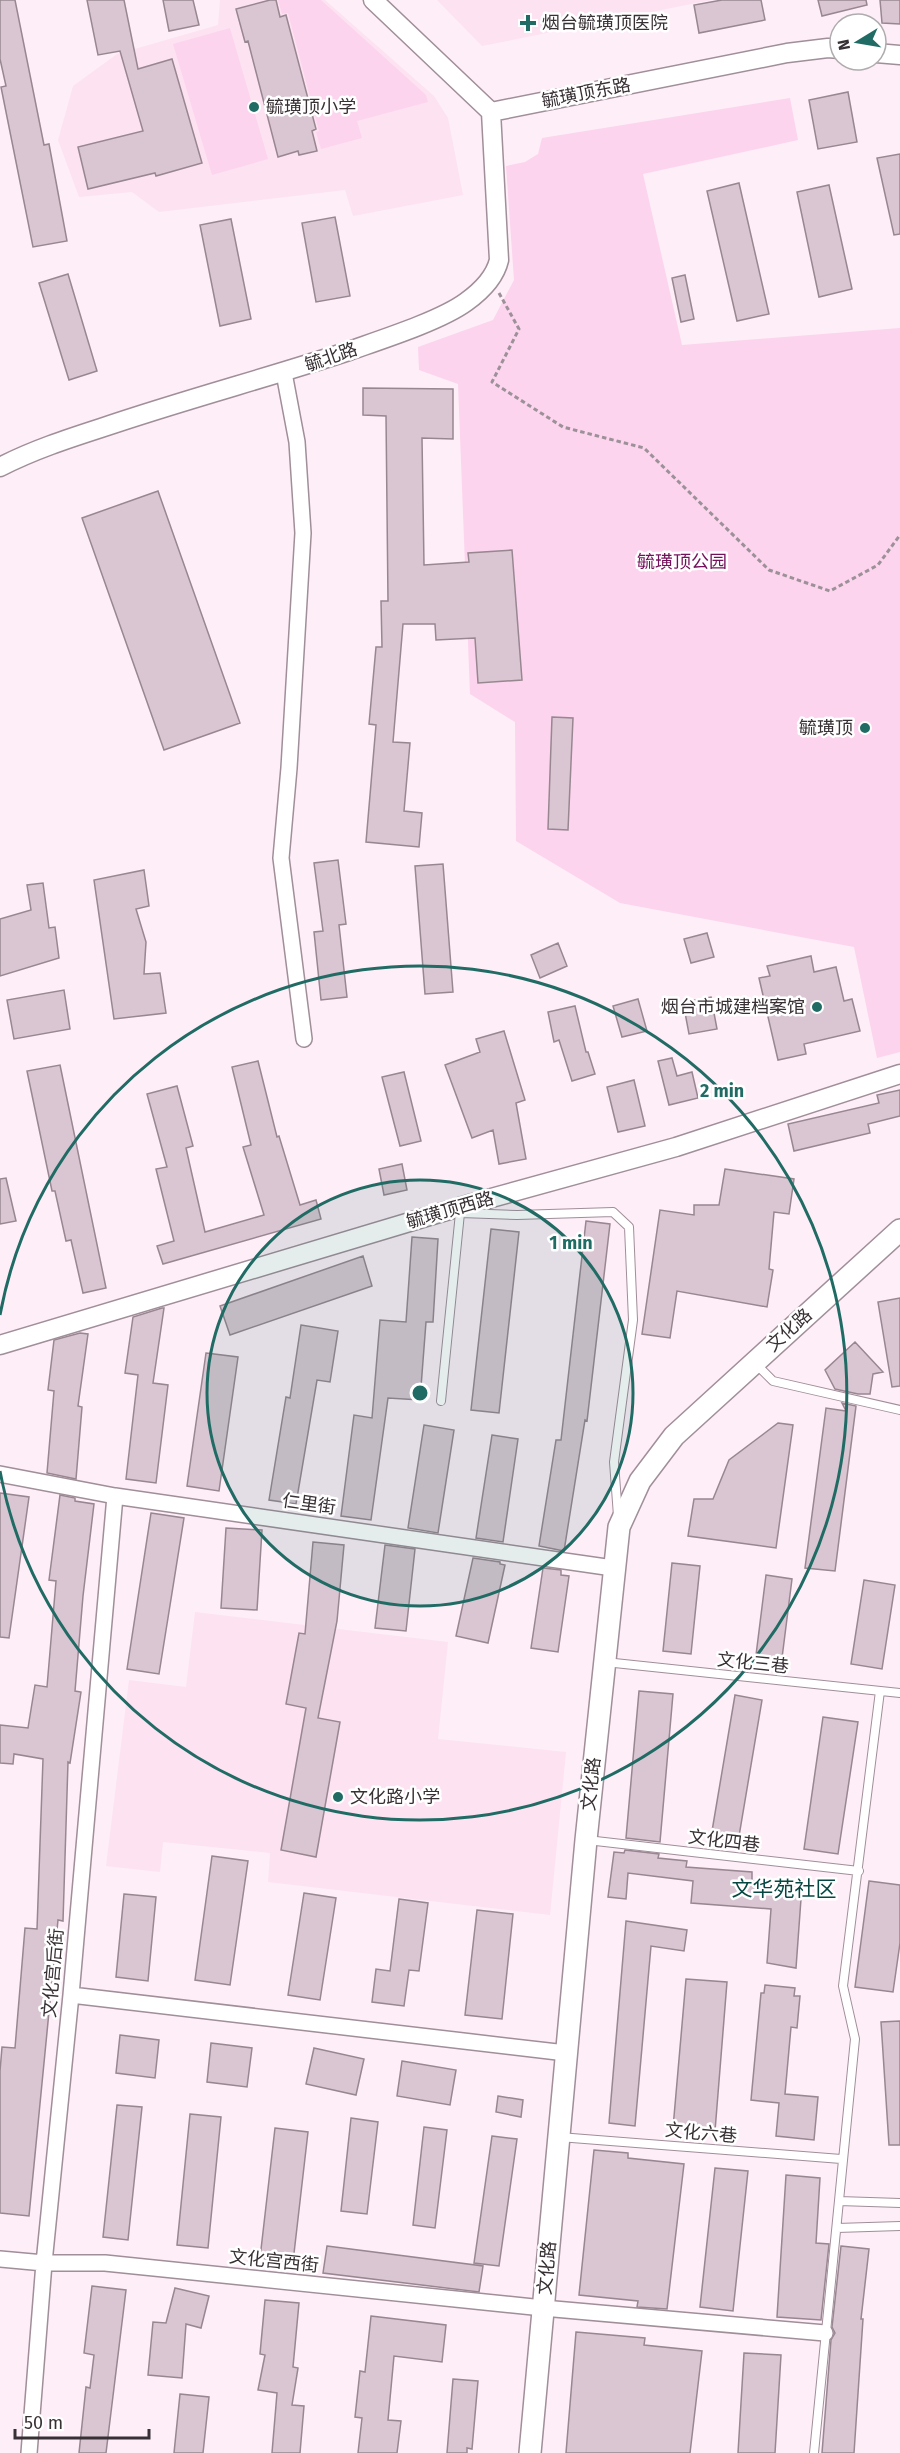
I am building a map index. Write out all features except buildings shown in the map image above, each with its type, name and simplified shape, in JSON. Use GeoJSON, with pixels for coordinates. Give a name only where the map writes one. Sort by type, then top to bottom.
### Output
{"type":"FeatureCollection","features":[{"type":"Feature","properties":{"kind":"main road","name":"文化路"},"geometry":{"type":"LineString","coordinates":[[530,2453],[586,1840],[619,1527],[640,1481],[669,1443],[754,1361],[900,1230]]}},
{"type":"Feature","properties":{"kind":"street"},"geometry":{"type":"LineString","coordinates":[[374,0],[491,112]]}},
{"type":"Feature","properties":{"kind":"street","name":"毓璜顶东路"},"geometry":{"type":"LineString","coordinates":[[491,112],[787,53],[828,48]]}},
{"type":"Feature","properties":{"kind":"street","name":"毓北路"},"geometry":{"type":"LineString","coordinates":[[0,467],[29,452],[182,400],[284,373],[370,344],[466,303],[490,279],[497,269],[499,260],[491,112]]}},
{"type":"Feature","properties":{"kind":"street"},"geometry":{"type":"LineString","coordinates":[[284,373],[297,442],[303,533],[281,858],[304,1039]]}},
{"type":"Feature","properties":{"kind":"street","name":"毓璜顶西路"},"geometry":{"type":"LineString","coordinates":[[0,1345],[418,1219],[676,1147],[900,1074]]}},
{"type":"Feature","properties":{"kind":"street","name":"仁里街"},"geometry":{"type":"LineString","coordinates":[[0,1474],[115,1496],[613,1569]]}},
{"type":"Feature","properties":{"kind":"street","name":"文化宫后街"},"geometry":{"type":"LineString","coordinates":[[29,2453],[44,2263],[71,1995],[115,1496]]}},
{"type":"Feature","properties":{"kind":"street"},"geometry":{"type":"LineString","coordinates":[[71,1995],[566,2053]]}},
{"type":"Feature","properties":{"kind":"street","name":"文化宫西街"},"geometry":{"type":"LineString","coordinates":[[0,2259],[44,2263],[105,2263],[543,2308],[825,2333]]}},
{"type":"Feature","properties":{"kind":"lane"},"geometry":{"type":"LineString","coordinates":[[418,1219],[460,1213],[517,1215],[612,1212],[629,1227],[633,1320],[614,1462],[619,1527]]}},
{"type":"Feature","properties":{"kind":"lane"},"geometry":{"type":"LineString","coordinates":[[441,1401],[460,1213]]}},
{"type":"Feature","properties":{"kind":"lane"},"geometry":{"type":"LineString","coordinates":[[754,1361],[773,1381],[869,1405],[900,1410]]}},
{"type":"Feature","properties":{"kind":"lane","name":"文化三巷"},"geometry":{"type":"LineString","coordinates":[[604,1662],[900,1693]]}},
{"type":"Feature","properties":{"kind":"lane"},"geometry":{"type":"LineString","coordinates":[[814,2453],[837,2228],[841,2159],[855,2039],[843,1986],[860,1871],[880,1691]]}},
{"type":"Feature","properties":{"kind":"lane","name":"文化四巷"},"geometry":{"type":"LineString","coordinates":[[586,1840],[860,1871]]}},
{"type":"Feature","properties":{"kind":"lane","name":"文化六巷"},"geometry":{"type":"LineString","coordinates":[[558,2137],[841,2159]]}},
{"type":"Feature","properties":{"kind":"lane"},"geometry":{"type":"LineString","coordinates":[[839,2201],[900,2203]]}},
{"type":"Feature","properties":{"kind":"lane"},"geometry":{"type":"LineString","coordinates":[[837,2228],[900,2226]]}},
{"type":"Feature","properties":{"kind":"path"},"geometry":{"type":"LineString","coordinates":[[490,279],[519,329],[492,382],[563,427],[644,448],[770,570],[830,591],[878,565],[900,535]]}},
{"type":"Feature","properties":{"kind":"shaded area","name":"毓璜顶小学"},"geometry":{"type":"Polygon","coordinates":[[[220,0],[325,0],[434,96],[448,118],[463,195],[353,216],[345,190],[159,212],[132,192],[79,197],[58,140],[73,86],[117,54],[218,25],[220,0]]]}},
{"type":"Feature","properties":{"kind":"shaded area","name":"烟台毓璜顶医院"},"geometry":{"type":"Polygon","coordinates":[[[437,0],[711,0],[482,46],[437,0]]]}},
{"type":"Feature","properties":{"kind":"shaded area","name":"文化路小学"},"geometry":{"type":"Polygon","coordinates":[[[195,1612],[448,1642],[438,1739],[566,1752],[550,1915],[268,1882],[270,1853],[163,1842],[160,1872],[106,1866],[129,1680],[186,1687],[195,1612]]]}},
{"type":"Feature","properties":{"kind":"green space"},"geometry":{"type":"Polygon","coordinates":[[[278,0],[321,0],[426,95],[428,102],[357,121],[362,138],[321,149],[316,132],[319,131],[288,13],[282,14],[278,0]]]}},
{"type":"Feature","properties":{"kind":"green space"},"geometry":{"type":"Polygon","coordinates":[[[230,28],[268,159],[212,175],[173,44],[230,28]]]}},
{"type":"Feature","properties":{"kind":"green space","name":"毓璜顶公园"},"geometry":{"type":"Polygon","coordinates":[[[790,98],[798,140],[643,174],[682,345],[900,328],[900,1052],[877,1058],[854,947],[620,903],[516,841],[515,722],[470,694],[458,384],[419,370],[418,347],[493,320],[514,280],[506,166],[525,162],[538,154],[542,138],[790,98]]]}},
{"type":"Feature","properties":{"kind":"place","name":"烟台毓璜顶医院"},"geometry":{"type":"Point","coordinates":[528,23]}},
{"type":"Feature","properties":{"kind":"place","name":"毓璜顶小学"},"geometry":{"type":"Point","coordinates":[254,107]}},
{"type":"Feature","properties":{"kind":"place","name":"毓璜顶"},"geometry":{"type":"Point","coordinates":[865,728]}},
{"type":"Feature","properties":{"kind":"place","name":"烟台市城建档案馆"},"geometry":{"type":"Point","coordinates":[817,1007]}},
{"type":"Feature","properties":{"kind":"place","name":"文化路小学"},"geometry":{"type":"Point","coordinates":[338,1797]}},
{"type":"Feature","properties":{"kind":"district","name":"文华苑社区"},"geometry":{"type":"Point","coordinates":[784,1889]}}]}
